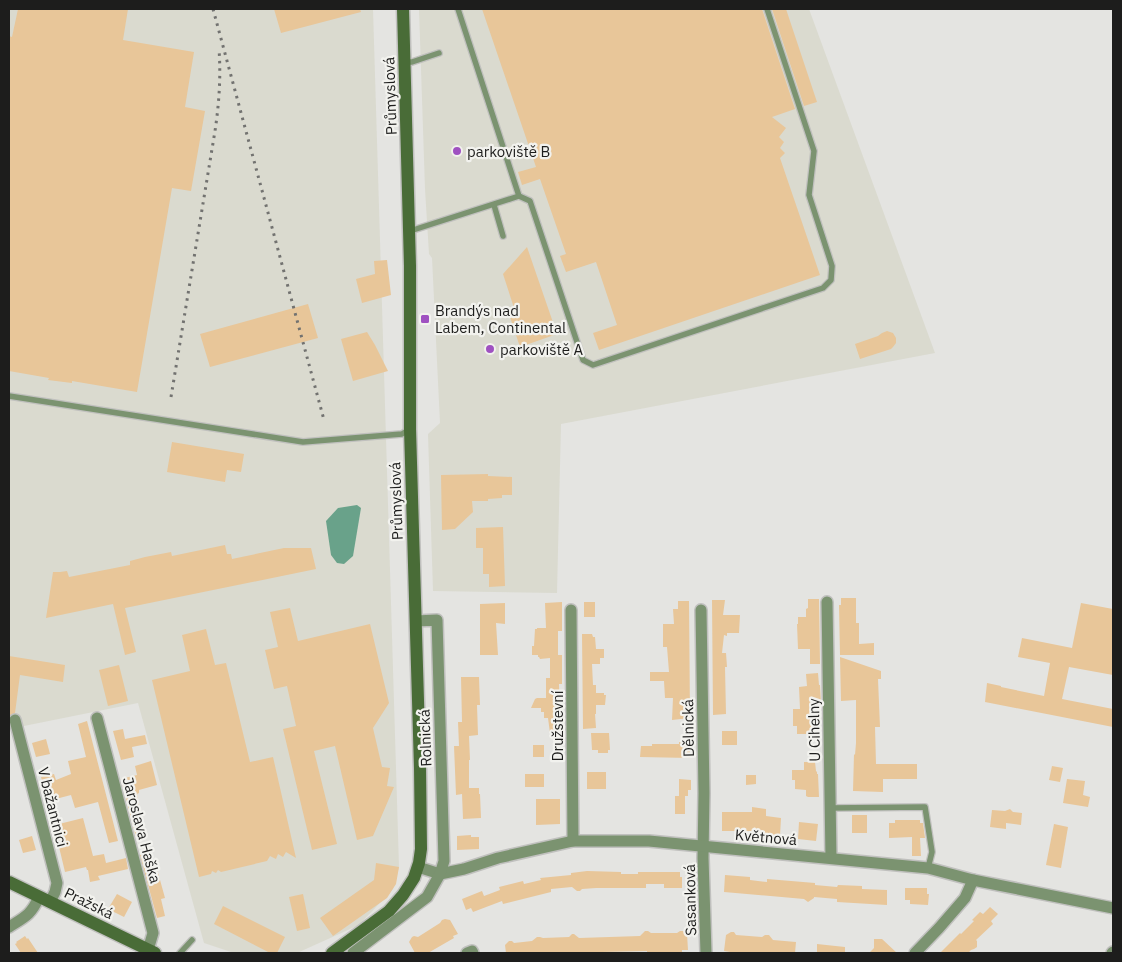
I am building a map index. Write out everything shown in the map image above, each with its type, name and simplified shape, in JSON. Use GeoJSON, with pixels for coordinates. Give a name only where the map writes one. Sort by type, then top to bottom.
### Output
{"type":"FeatureCollection","features":[{"type":"Feature","properties":{"kind":"main road","name":"Průmyslová"},"geometry":{"type":"LineString","coordinates":[[332,953],[396,904],[409,888],[418,867],[421,849],[410,429],[410,231],[403,9]]}},
{"type":"Feature","properties":{"kind":"main road","name":"Pražská"},"geometry":{"type":"LineString","coordinates":[[9,882],[151,952]]}},
{"type":"Feature","properties":{"kind":"street","name":"U Cihelny"},"geometry":{"type":"LineString","coordinates":[[827,602],[831,858]]}},
{"type":"Feature","properties":{"kind":"street","name":"Družstevní"},"geometry":{"type":"LineString","coordinates":[[571,610],[573,842]]}},
{"type":"Feature","properties":{"kind":"street","name":"Dělnická"},"geometry":{"type":"LineString","coordinates":[[701,610],[704,846]]}},
{"type":"Feature","properties":{"kind":"street","name":"Rolnická"},"geometry":{"type":"LineString","coordinates":[[416,621],[437,620],[444,861],[440,874]]}},
{"type":"Feature","properties":{"kind":"street","name":"Jaroslava Haška"},"geometry":{"type":"LineString","coordinates":[[97,718],[153,932],[151,952]]}},
{"type":"Feature","properties":{"kind":"street","name":"V bažantnici"},"geometry":{"type":"LineString","coordinates":[[15,720],[57,883],[55,892],[45,900]]}},
{"type":"Feature","properties":{"kind":"street","name":"Květnová"},"geometry":{"type":"LineString","coordinates":[[418,867],[440,874],[464,869],[498,858],[573,842],[649,840],[928,868],[973,880],[1113,908]]}},
{"type":"Feature","properties":{"kind":"street","name":"Sasanková"},"geometry":{"type":"LineString","coordinates":[[704,846],[706,953]]}},
{"type":"Feature","properties":{"kind":"street"},"geometry":{"type":"LineString","coordinates":[[353,953],[428,897],[440,874]]}},
{"type":"Feature","properties":{"kind":"street"},"geometry":{"type":"LineString","coordinates":[[914,953],[965,898],[973,880]]}},
{"type":"Feature","properties":{"kind":"street"},"geometry":{"type":"LineString","coordinates":[[9,927],[32,912],[45,900]]}},
{"type":"Feature","properties":{"kind":"street"},"geometry":{"type":"LineString","coordinates":[[467,953],[472,951],[473,953]]}},
{"type":"Feature","properties":{"kind":"lane"},"geometry":{"type":"LineString","coordinates":[[458,9],[519,196]]}},
{"type":"Feature","properties":{"kind":"lane"},"geometry":{"type":"LineString","coordinates":[[410,231],[519,196],[530,200],[583,360],[593,366],[823,288],[831,280],[832,266],[809,195],[814,151],[767,9]]}},
{"type":"Feature","properties":{"kind":"lane"},"geometry":{"type":"LineString","coordinates":[[405,62],[412,62],[440,53]]}},
{"type":"Feature","properties":{"kind":"lane"},"geometry":{"type":"LineString","coordinates":[[494,204],[503,236]]}},
{"type":"Feature","properties":{"kind":"lane"},"geometry":{"type":"LineString","coordinates":[[9,396],[303,442],[402,434],[410,429]]}},
{"type":"Feature","properties":{"kind":"lane"},"geometry":{"type":"LineString","coordinates":[[830,808],[925,807],[932,852],[928,868]]}},
{"type":"Feature","properties":{"kind":"lane"},"geometry":{"type":"LineString","coordinates":[[180,953],[192,940]]}},
{"type":"Feature","properties":{"kind":"shaded area"},"geometry":{"type":"Polygon","coordinates":[[[9,9],[373,9],[399,867],[393,889],[359,925],[297,953],[234,953],[204,943],[138,703],[9,729],[9,9]]]}},
{"type":"Feature","properties":{"kind":"shaded area"},"geometry":{"type":"Polygon","coordinates":[[[419,9],[809,9],[935,353],[561,424],[557,593],[433,591],[428,434],[440,423],[432,258],[429,254],[425,189],[419,9]]]}},
{"type":"Feature","properties":{"kind":"shaded area"},"geometry":{"type":"Polygon","coordinates":[[[357,505],[361,508],[353,556],[344,564],[337,563],[331,555],[326,521],[338,508],[357,505]]]}},
{"type":"Feature","properties":{"kind":"building"},"geometry":{"type":"Polygon","coordinates":[[[18,9],[128,9],[123,40],[194,52],[185,107],[205,111],[191,191],[172,188],[137,392],[72,381],[72,383],[48,380],[49,378],[9,371],[9,36],[12,37],[18,9]]]}},
{"type":"Feature","properties":{"kind":"building"},"geometry":{"type":"Polygon","coordinates":[[[274,9],[360,9],[361,12],[281,33],[274,9]]]}},
{"type":"Feature","properties":{"kind":"building"},"geometry":{"type":"Polygon","coordinates":[[[482,9],[762,9],[795,109],[772,117],[786,128],[779,137],[784,142],[780,148],[785,153],[780,158],[820,275],[599,350],[593,333],[617,325],[596,262],[566,272],[560,256],[566,254],[540,179],[522,185],[518,172],[536,167],[482,9]]]}},
{"type":"Feature","properties":{"kind":"building"},"geometry":{"type":"Polygon","coordinates":[[[772,9],[786,9],[817,102],[804,106],[772,9]]]}},
{"type":"Feature","properties":{"kind":"building"},"geometry":{"type":"Polygon","coordinates":[[[527,247],[557,334],[520,347],[509,314],[515,311],[503,274],[527,247]]]}},
{"type":"Feature","properties":{"kind":"building"},"geometry":{"type":"Polygon","coordinates":[[[387,260],[391,295],[362,303],[356,279],[375,274],[374,261],[387,260]]]}},
{"type":"Feature","properties":{"kind":"building"},"geometry":{"type":"Polygon","coordinates":[[[308,304],[318,338],[210,367],[200,334],[308,304]]]}},
{"type":"Feature","properties":{"kind":"building"},"geometry":{"type":"Polygon","coordinates":[[[887,331],[893,333],[896,338],[896,343],[893,347],[860,359],[855,344],[887,331]]]}},
{"type":"Feature","properties":{"kind":"building"},"geometry":{"type":"Polygon","coordinates":[[[367,332],[388,371],[353,381],[341,339],[367,332]]]}},
{"type":"Feature","properties":{"kind":"building"},"geometry":{"type":"Polygon","coordinates":[[[172,442],[244,454],[241,472],[227,470],[225,482],[167,472],[172,442]]]}},
{"type":"Feature","properties":{"kind":"building"},"geometry":{"type":"Polygon","coordinates":[[[488,474],[488,476],[512,477],[512,495],[502,495],[502,498],[488,499],[488,501],[472,501],[473,512],[455,529],[442,530],[441,475],[488,474]]]}},
{"type":"Feature","properties":{"kind":"building"},"geometry":{"type":"Polygon","coordinates":[[[503,527],[505,586],[489,587],[489,574],[483,574],[483,548],[476,548],[476,528],[503,527]]]}},
{"type":"Feature","properties":{"kind":"building"},"geometry":{"type":"Polygon","coordinates":[[[225,545],[227,554],[231,554],[232,559],[284,548],[311,548],[316,569],[125,608],[136,652],[125,655],[113,604],[46,618],[53,572],[67,571],[69,577],[130,565],[130,561],[145,557],[171,552],[172,556],[225,545]]]}},
{"type":"Feature","properties":{"kind":"building"},"geometry":{"type":"Polygon","coordinates":[[[841,598],[856,598],[856,623],[859,623],[859,644],[874,643],[874,655],[840,655],[839,605],[841,605],[841,598]]]}},
{"type":"Feature","properties":{"kind":"building"},"geometry":{"type":"Polygon","coordinates":[[[808,599],[819,599],[820,664],[810,664],[810,649],[798,649],[798,617],[806,617],[808,599]]]}},
{"type":"Feature","properties":{"kind":"building"},"geometry":{"type":"Polygon","coordinates":[[[712,600],[725,600],[723,615],[740,615],[739,633],[727,633],[727,636],[724,635],[722,653],[726,653],[727,667],[725,667],[726,714],[713,715],[712,600]]]}},
{"type":"Feature","properties":{"kind":"building"},"geometry":{"type":"Polygon","coordinates":[[[678,601],[689,601],[690,718],[672,720],[673,698],[665,698],[664,681],[650,681],[650,672],[669,672],[667,647],[663,647],[663,624],[674,624],[673,609],[678,609],[678,601]]]}},
{"type":"Feature","properties":{"kind":"building"},"geometry":{"type":"Polygon","coordinates":[[[562,602],[562,631],[558,631],[558,655],[562,655],[562,684],[559,684],[562,732],[550,733],[548,718],[544,718],[544,712],[541,712],[541,708],[531,708],[535,699],[546,698],[546,678],[550,678],[550,658],[540,659],[538,655],[532,655],[532,646],[534,646],[535,629],[546,628],[545,603],[562,602]]]}},
{"type":"Feature","properties":{"kind":"building"},"geometry":{"type":"Polygon","coordinates":[[[584,602],[595,602],[595,617],[584,617],[584,602]]]}},
{"type":"Feature","properties":{"kind":"building"},"geometry":{"type":"Polygon","coordinates":[[[505,603],[505,624],[496,623],[498,655],[480,655],[480,604],[505,603]]]}},
{"type":"Feature","properties":{"kind":"building"},"geometry":{"type":"Polygon","coordinates":[[[1081,603],[1113,609],[1113,675],[1069,667],[1062,699],[1113,709],[1113,727],[985,702],[987,683],[1044,696],[1050,663],[1018,657],[1022,638],[1072,648],[1081,603]]]}},
{"type":"Feature","properties":{"kind":"building"},"geometry":{"type":"Polygon","coordinates":[[[290,608],[298,641],[370,624],[389,703],[373,728],[382,767],[390,768],[387,786],[394,787],[373,836],[357,840],[335,746],[314,751],[337,844],[312,850],[283,729],[296,726],[287,686],[274,689],[265,650],[278,647],[270,612],[290,608]]]}},
{"type":"Feature","properties":{"kind":"building"},"geometry":{"type":"Polygon","coordinates":[[[206,629],[215,665],[226,663],[250,762],[273,757],[296,858],[286,852],[283,857],[278,854],[276,859],[270,856],[267,861],[221,872],[218,870],[216,873],[212,871],[211,874],[199,877],[152,680],[190,671],[182,635],[206,629]]]}},
{"type":"Feature","properties":{"kind":"building"},"geometry":{"type":"Polygon","coordinates":[[[582,634],[592,634],[595,637],[596,649],[604,649],[604,658],[600,658],[600,664],[592,664],[593,685],[596,685],[596,693],[604,693],[606,695],[605,705],[596,705],[596,728],[583,729],[582,634]]]}},
{"type":"Feature","properties":{"kind":"building"},"geometry":{"type":"Polygon","coordinates":[[[9,656],[65,665],[63,682],[20,675],[15,713],[9,716],[9,656]]]}},
{"type":"Feature","properties":{"kind":"building"},"geometry":{"type":"Polygon","coordinates":[[[840,657],[881,671],[881,679],[878,679],[880,727],[875,727],[876,764],[917,764],[917,779],[883,779],[883,792],[853,791],[856,700],[841,701],[840,657]]]}},
{"type":"Feature","properties":{"kind":"building"},"geometry":{"type":"Polygon","coordinates":[[[119,665],[128,701],[108,706],[99,670],[119,665]]]}},
{"type":"Feature","properties":{"kind":"building"},"geometry":{"type":"Polygon","coordinates":[[[818,673],[821,704],[813,704],[813,734],[797,734],[797,726],[793,726],[793,709],[800,709],[799,687],[807,686],[806,674],[818,673]]]}},
{"type":"Feature","properties":{"kind":"building"},"geometry":{"type":"Polygon","coordinates":[[[461,677],[479,677],[480,705],[477,705],[478,735],[469,736],[469,788],[479,788],[481,818],[463,819],[462,794],[456,795],[454,746],[459,746],[458,722],[462,722],[461,677]]]}},
{"type":"Feature","properties":{"kind":"building"},"geometry":{"type":"Polygon","coordinates":[[[87,721],[118,841],[109,843],[98,802],[75,808],[71,795],[48,801],[41,777],[54,774],[56,780],[71,774],[68,761],[86,757],[78,724],[87,721]]]}},
{"type":"Feature","properties":{"kind":"building"},"geometry":{"type":"Polygon","coordinates":[[[123,729],[125,739],[145,735],[147,744],[132,747],[134,757],[121,760],[113,731],[123,729]]]}},
{"type":"Feature","properties":{"kind":"building"},"geometry":{"type":"Polygon","coordinates":[[[722,731],[737,731],[737,745],[722,745],[722,731]]]}},
{"type":"Feature","properties":{"kind":"building"},"geometry":{"type":"Polygon","coordinates":[[[591,733],[609,733],[610,750],[608,750],[608,753],[598,753],[598,750],[592,750],[591,733]]]}},
{"type":"Feature","properties":{"kind":"building"},"geometry":{"type":"Polygon","coordinates":[[[46,739],[50,754],[36,757],[32,743],[46,739]]]}},
{"type":"Feature","properties":{"kind":"building"},"geometry":{"type":"Polygon","coordinates":[[[679,742],[690,742],[690,758],[640,757],[641,746],[679,744],[679,742]]]}},
{"type":"Feature","properties":{"kind":"building"},"geometry":{"type":"Polygon","coordinates":[[[533,745],[544,745],[544,757],[533,757],[533,745]]]}},
{"type":"Feature","properties":{"kind":"building"},"geometry":{"type":"Polygon","coordinates":[[[151,761],[157,785],[139,790],[137,794],[139,805],[136,805],[144,835],[136,837],[121,779],[137,775],[135,766],[151,761]]]}},
{"type":"Feature","properties":{"kind":"building"},"geometry":{"type":"Polygon","coordinates":[[[804,762],[815,762],[818,774],[819,797],[808,797],[806,796],[806,790],[795,789],[795,780],[792,780],[792,770],[804,770],[804,762]]]}},
{"type":"Feature","properties":{"kind":"building"},"geometry":{"type":"Polygon","coordinates":[[[1052,766],[1063,768],[1060,782],[1049,780],[1052,766]]]}},
{"type":"Feature","properties":{"kind":"building"},"geometry":{"type":"Polygon","coordinates":[[[587,772],[606,772],[606,789],[587,789],[587,772]]]}},
{"type":"Feature","properties":{"kind":"building"},"geometry":{"type":"Polygon","coordinates":[[[525,774],[544,774],[544,787],[525,787],[525,774]]]}},
{"type":"Feature","properties":{"kind":"building"},"geometry":{"type":"Polygon","coordinates":[[[746,775],[756,775],[756,784],[746,785],[746,775]]]}},
{"type":"Feature","properties":{"kind":"building"},"geometry":{"type":"Polygon","coordinates":[[[679,779],[691,780],[691,790],[688,790],[688,796],[685,796],[685,814],[675,814],[675,796],[679,796],[679,779]]]}},
{"type":"Feature","properties":{"kind":"building"},"geometry":{"type":"Polygon","coordinates":[[[1067,779],[1085,781],[1083,795],[1090,797],[1088,807],[1063,803],[1067,779]]]}},
{"type":"Feature","properties":{"kind":"building"},"geometry":{"type":"Polygon","coordinates":[[[536,799],[560,799],[560,824],[536,825],[536,799]]]}},
{"type":"Feature","properties":{"kind":"building"},"geometry":{"type":"Polygon","coordinates":[[[752,807],[766,809],[766,816],[781,818],[780,836],[754,834],[754,831],[722,831],[722,812],[752,812],[752,807]]]}},
{"type":"Feature","properties":{"kind":"building"},"geometry":{"type":"Polygon","coordinates":[[[1010,809],[1013,812],[1022,813],[1021,825],[1006,823],[1006,829],[990,827],[992,810],[1005,811],[1010,809]]]}},
{"type":"Feature","properties":{"kind":"building"},"geometry":{"type":"Polygon","coordinates":[[[852,815],[867,815],[867,833],[852,833],[852,815]]]}},
{"type":"Feature","properties":{"kind":"building"},"geometry":{"type":"Polygon","coordinates":[[[83,818],[93,856],[104,854],[106,863],[126,858],[128,869],[98,876],[100,880],[90,882],[86,867],[65,872],[55,830],[60,828],[59,824],[83,818]]]}},
{"type":"Feature","properties":{"kind":"building"},"geometry":{"type":"Polygon","coordinates":[[[895,820],[920,820],[920,823],[923,823],[925,838],[920,838],[921,856],[912,856],[912,837],[889,838],[889,823],[895,823],[895,820]]]}},
{"type":"Feature","properties":{"kind":"building"},"geometry":{"type":"Polygon","coordinates":[[[799,822],[818,824],[816,841],[798,839],[799,822]]]}},
{"type":"Feature","properties":{"kind":"building"},"geometry":{"type":"Polygon","coordinates":[[[1054,824],[1068,827],[1061,868],[1046,865],[1054,824]]]}},
{"type":"Feature","properties":{"kind":"building"},"geometry":{"type":"Polygon","coordinates":[[[471,835],[471,837],[479,837],[479,849],[457,850],[457,836],[471,835]]]}},
{"type":"Feature","properties":{"kind":"building"},"geometry":{"type":"Polygon","coordinates":[[[32,836],[36,850],[23,853],[19,840],[32,836]]]}},
{"type":"Feature","properties":{"kind":"building"},"geometry":{"type":"Polygon","coordinates":[[[149,853],[154,870],[157,869],[165,898],[161,899],[165,916],[157,918],[140,855],[149,853]]]}},
{"type":"Feature","properties":{"kind":"building"},"geometry":{"type":"Polygon","coordinates":[[[376,863],[399,867],[396,884],[387,898],[333,936],[320,918],[374,880],[376,863]]]}},
{"type":"Feature","properties":{"kind":"building"},"geometry":{"type":"Polygon","coordinates":[[[587,871],[621,872],[621,874],[680,872],[682,888],[664,888],[664,884],[646,884],[646,888],[596,888],[582,889],[580,891],[572,887],[551,889],[551,892],[503,904],[502,901],[473,912],[471,908],[466,910],[462,899],[482,891],[484,896],[500,890],[499,887],[523,881],[524,884],[541,880],[540,878],[571,875],[571,873],[587,871]]]}},
{"type":"Feature","properties":{"kind":"building"},"geometry":{"type":"Polygon","coordinates":[[[725,875],[750,877],[750,880],[767,882],[767,879],[837,887],[838,885],[862,886],[862,889],[887,890],[887,905],[837,902],[837,899],[814,897],[808,902],[804,899],[724,892],[725,875]]]}},
{"type":"Feature","properties":{"kind":"building"},"geometry":{"type":"Polygon","coordinates":[[[905,888],[927,888],[927,894],[929,894],[928,905],[910,904],[910,900],[905,900],[905,888]]]}},
{"type":"Feature","properties":{"kind":"building"},"geometry":{"type":"Polygon","coordinates":[[[117,894],[132,902],[124,917],[108,909],[117,894]]]}},
{"type":"Feature","properties":{"kind":"building"},"geometry":{"type":"Polygon","coordinates":[[[303,894],[310,928],[297,931],[289,897],[303,894]]]}},
{"type":"Feature","properties":{"kind":"building"},"geometry":{"type":"Polygon","coordinates":[[[223,906],[285,937],[277,953],[270,953],[214,924],[223,906]]]}},
{"type":"Feature","properties":{"kind":"building"},"geometry":{"type":"Polygon","coordinates":[[[990,907],[998,914],[991,921],[993,924],[976,940],[977,947],[968,953],[940,953],[974,921],[972,920],[980,912],[983,914],[990,907]]]}},
{"type":"Feature","properties":{"kind":"building"},"geometry":{"type":"Polygon","coordinates":[[[445,919],[450,920],[458,934],[428,953],[415,953],[409,942],[412,937],[418,937],[445,919]]]}},
{"type":"Feature","properties":{"kind":"building"},"geometry":{"type":"Polygon","coordinates":[[[645,931],[651,933],[677,933],[683,931],[687,934],[688,950],[682,950],[682,952],[647,953],[647,951],[506,953],[505,945],[509,941],[514,943],[532,941],[537,937],[569,937],[572,934],[579,938],[640,936],[645,931]]]}},
{"type":"Feature","properties":{"kind":"building"},"geometry":{"type":"Polygon","coordinates":[[[734,932],[736,935],[762,937],[769,935],[773,940],[796,942],[795,953],[730,953],[724,951],[726,935],[734,932]]]}},
{"type":"Feature","properties":{"kind":"building"},"geometry":{"type":"Polygon","coordinates":[[[25,936],[38,953],[21,953],[15,944],[25,936]]]}},
{"type":"Feature","properties":{"kind":"building"},"geometry":{"type":"Polygon","coordinates":[[[874,939],[882,939],[897,953],[869,953],[874,948],[874,939]]]}},
{"type":"Feature","properties":{"kind":"building"},"geometry":{"type":"Polygon","coordinates":[[[817,944],[845,947],[845,953],[817,953],[817,944]]]}},
{"type":"Feature","properties":{"kind":"railway"},"geometry":{"type":"LineString","coordinates":[[213,9],[324,420]]}},
{"type":"Feature","properties":{"kind":"railway"},"geometry":{"type":"LineString","coordinates":[[171,397],[219,101],[219,49]]}},
{"type":"Feature","properties":{"kind":"place","name":"parkoviště B"},"geometry":{"type":"Point","coordinates":[457,151]}},
{"type":"Feature","properties":{"kind":"place","name":"Brandýs nad Labem, Continental"},"geometry":{"type":"Point","coordinates":[425,319]}},
{"type":"Feature","properties":{"kind":"place","name":"parkoviště A"},"geometry":{"type":"Point","coordinates":[490,349]}}]}
